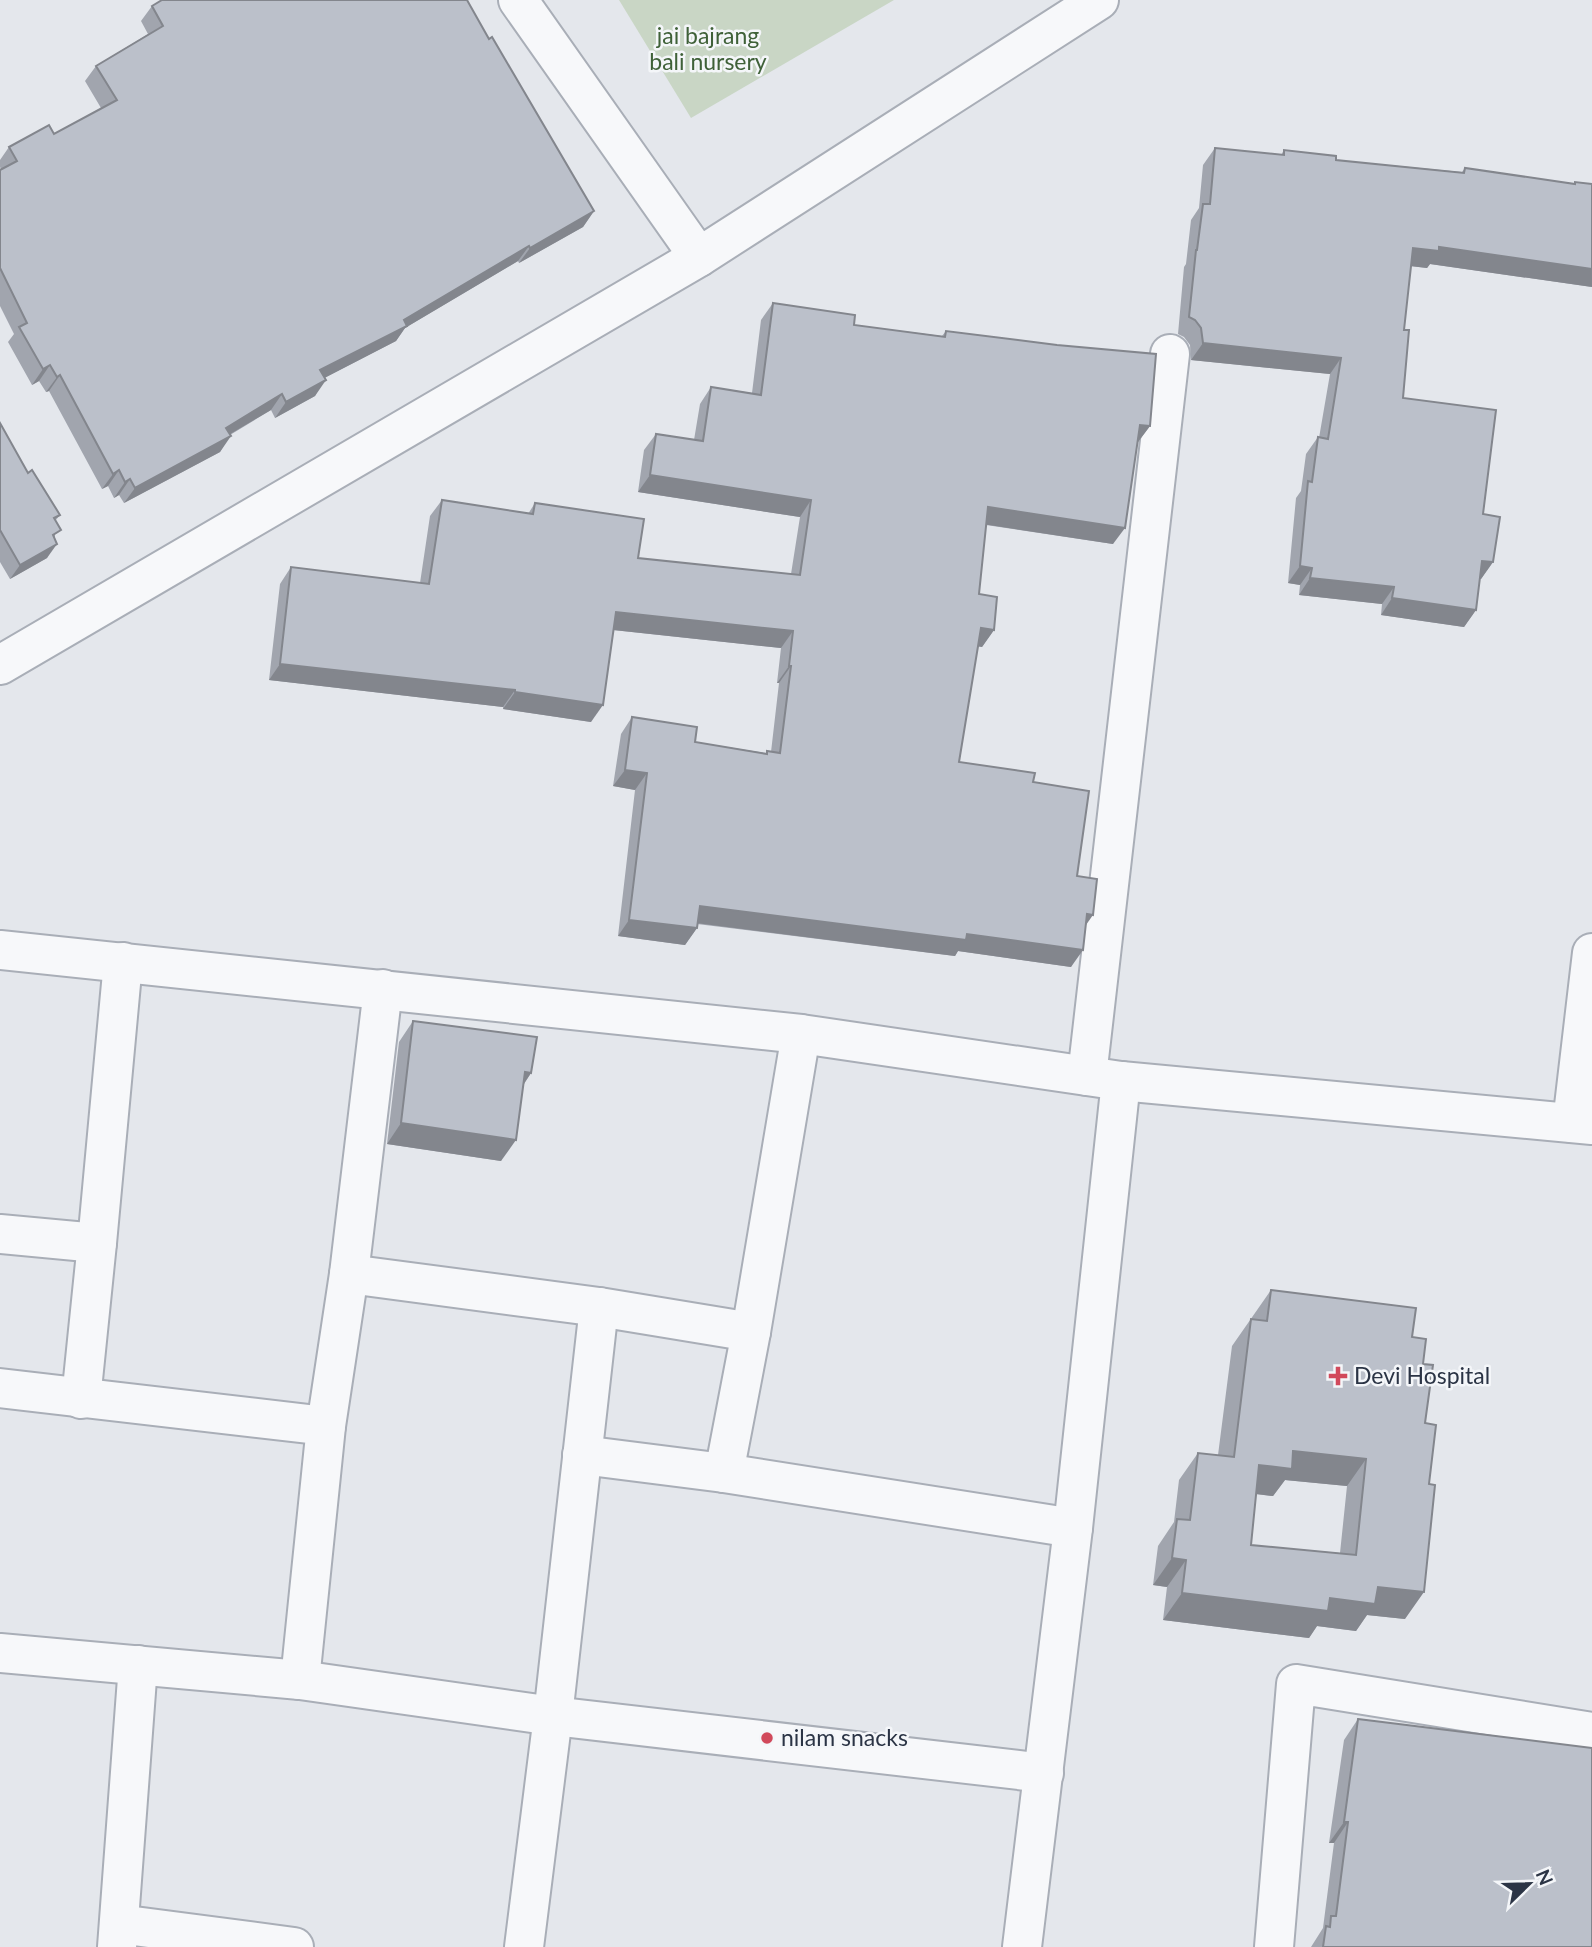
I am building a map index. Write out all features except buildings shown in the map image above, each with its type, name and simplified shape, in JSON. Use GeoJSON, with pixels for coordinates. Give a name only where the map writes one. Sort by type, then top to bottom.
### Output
{"type":"FeatureCollection","features":[{"type":"Feature","properties":{"kind":"street"},"geometry":{"type":"LineString","coordinates":[[518,0],[699,257]]}},
{"type":"Feature","properties":{"kind":"street"},"geometry":{"type":"LineString","coordinates":[[0,666],[699,257],[1099,0]]}},
{"type":"Feature","properties":{"kind":"street"},"geometry":{"type":"LineString","coordinates":[[1022,1947],[1073,1528],[1104,1078],[1170,354]]}},
{"type":"Feature","properties":{"kind":"street"},"geometry":{"type":"LineString","coordinates":[[0,950],[801,1034],[1104,1078],[1582,1124],[1592,953]]}},
{"type":"Feature","properties":{"kind":"street"},"geometry":{"type":"LineString","coordinates":[[81,1399],[122,962]]}},
{"type":"Feature","properties":{"kind":"street"},"geometry":{"type":"LineString","coordinates":[[300,1680],[326,1426],[349,1273],[383,989]]}},
{"type":"Feature","properties":{"kind":"street"},"geometry":{"type":"LineString","coordinates":[[724,1473],[751,1332],[801,1034]]}},
{"type":"Feature","properties":{"kind":"street"},"geometry":{"type":"LineString","coordinates":[[0,1234],[97,1243]]}},
{"type":"Feature","properties":{"kind":"street"},"geometry":{"type":"LineString","coordinates":[[349,1273],[599,1307],[751,1332]]}},
{"type":"Feature","properties":{"kind":"street"},"geometry":{"type":"LineString","coordinates":[[524,1947],[599,1307]]}},
{"type":"Feature","properties":{"kind":"street"},"geometry":{"type":"LineString","coordinates":[[0,1388],[326,1426]]}},
{"type":"Feature","properties":{"kind":"street"},"geometry":{"type":"LineString","coordinates":[[582,1455],[724,1473],[1073,1528]]}},
{"type":"Feature","properties":{"kind":"street"},"geometry":{"type":"LineString","coordinates":[[0,1653],[300,1680],[553,1716],[1044,1773]]}},
{"type":"Feature","properties":{"kind":"street"},"geometry":{"type":"LineString","coordinates":[[138,1665],[118,1936],[275,1946]]}},
{"type":"Feature","properties":{"kind":"street"},"geometry":{"type":"LineString","coordinates":[[1274,1947],[1296,1684],[1592,1731]]}},
{"type":"Feature","properties":{"kind":"green space","name":"jai bajrang bali nursery"},"geometry":{"type":"Polygon","coordinates":[[[619,0],[894,0],[691,118],[619,0]]]}},
{"type":"Feature","properties":{"kind":"place","name":"Devi Hospital"},"geometry":{"type":"Point","coordinates":[1338,1376]}},
{"type":"Feature","properties":{"kind":"place","name":"nilam snacks"},"geometry":{"type":"Point","coordinates":[767,1738]}}]}
